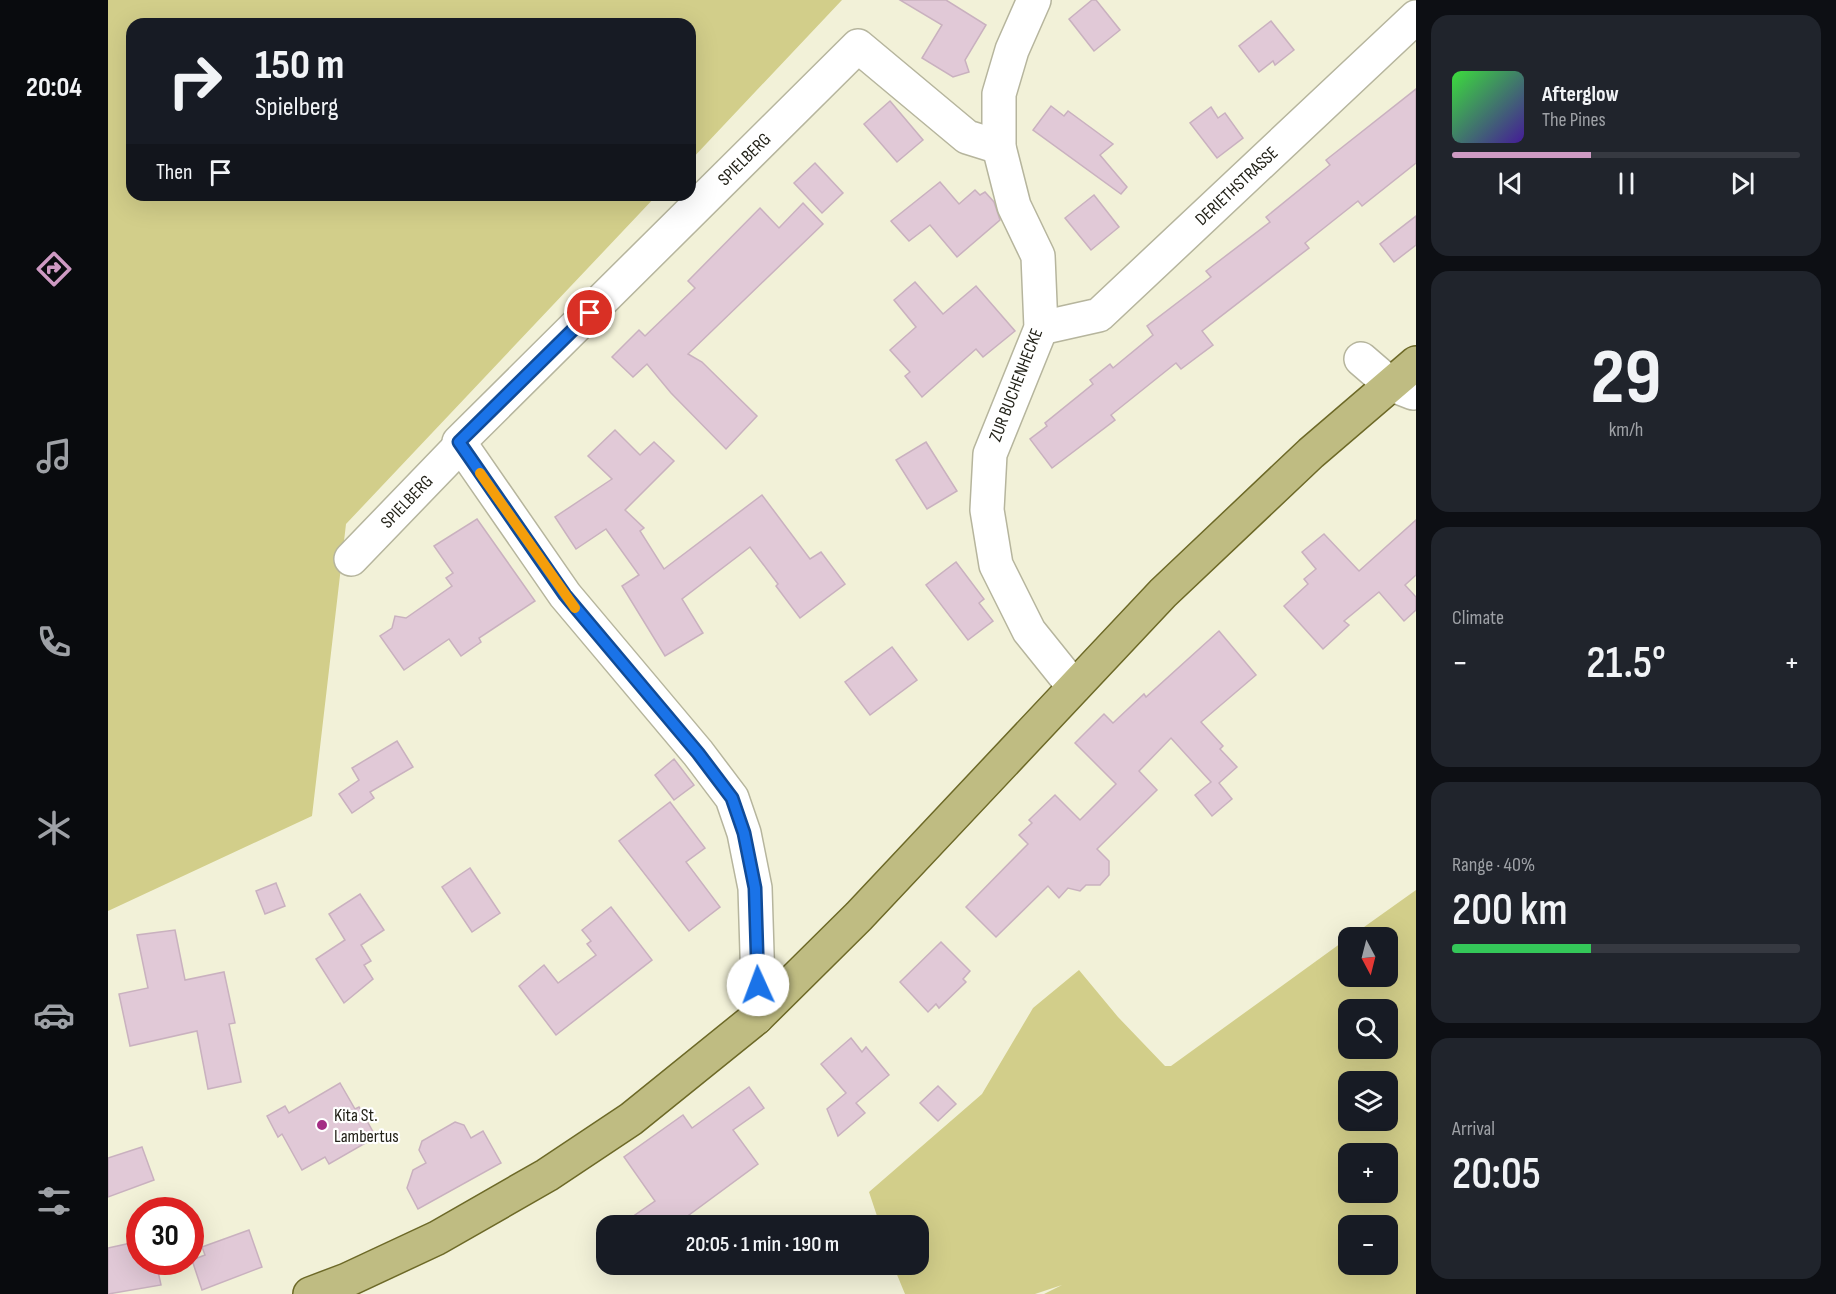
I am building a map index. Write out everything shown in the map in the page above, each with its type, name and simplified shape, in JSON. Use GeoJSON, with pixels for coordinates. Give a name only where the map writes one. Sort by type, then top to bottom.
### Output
{"type":"FeatureCollection","features":[{"type":"Feature","properties":{"kind":"main road"},"geometry":{"type":"LineString","coordinates":[[310,1294],[347,1280],[437,1238],[548,1175],[631,1119],[756,1018],[859,916],[1172,585],[1311,453],[1403,388],[1416,363]]}},
{"type":"Feature","properties":{"kind":"street","name":"ZUR BUCHENHECKE"},"geometry":{"type":"LineString","coordinates":[[1034,0],[1012,50],[999,94],[999,147],[1014,206],[1038,256],[1041,328],[990,454],[987,510],[996,565],[1024,622],[1074,687]]}},
{"type":"Feature","properties":{"kind":"street","name":"DERIETHSTRASSE"},"geometry":{"type":"LineString","coordinates":[[1041,328],[1099,315],[1416,17]]}},
{"type":"Feature","properties":{"kind":"street","name":"SPIELBERG"},"geometry":{"type":"LineString","coordinates":[[351,559],[461,445],[459,442],[858,46],[967,137],[999,147]]}},
{"type":"Feature","properties":{"kind":"street"},"geometry":{"type":"LineString","coordinates":[[1361,358],[1403,388]]}},
{"type":"Feature","properties":{"kind":"street"},"geometry":{"type":"LineString","coordinates":[[461,445],[565,595],[698,753],[732,798],[744,833],[755,888],[758,985],[756,1018]]}},
{"type":"Feature","properties":{"kind":"shaded area"},"geometry":{"type":"Polygon","coordinates":[[[108,0],[842,0],[696,155],[696,18],[126,18],[126,201],[651,201],[346,524],[312,816],[108,911],[108,0]]]}},
{"type":"Feature","properties":{"kind":"shaded area"},"geometry":{"type":"Polygon","coordinates":[[[1416,890],[1416,1294],[1044,1294],[1062,1285],[1035,1294],[905,1294],[897,1275],[929,1275],[929,1215],[877,1215],[869,1192],[982,1094],[1033,1008],[1079,970],[1118,1017],[1165,1066],[1171,1066],[1338,945],[1338,987],[1398,987],[1398,927],[1364,927],[1416,890]]]}},
{"type":"Feature","properties":{"kind":"building"},"geometry":{"type":"Polygon","coordinates":[[[900,0],[946,0],[986,25],[965,60],[969,72],[953,77],[922,58],[942,25],[900,0]]]}},
{"type":"Feature","properties":{"kind":"building"},"geometry":{"type":"Polygon","coordinates":[[[1092,0],[1096,0],[1120,30],[1094,51],[1069,19],[1092,0]]]}},
{"type":"Feature","properties":{"kind":"building"},"geometry":{"type":"Polygon","coordinates":[[[1271,21],[1294,50],[1275,65],[1273,61],[1259,72],[1239,46],[1271,21]]]}},
{"type":"Feature","properties":{"kind":"building"},"geometry":{"type":"Polygon","coordinates":[[[1416,89],[1416,163],[1362,206],[1358,201],[1305,243],[1309,248],[1202,331],[1213,345],[1181,369],[1176,363],[1111,415],[1115,420],[1052,468],[1030,439],[1047,426],[1045,423],[1093,384],[1090,380],[1110,364],[1113,368],[1153,335],[1147,326],[1211,277],[1206,271],[1270,222],[1266,217],[1330,165],[1326,160],[1416,89]]]}},
{"type":"Feature","properties":{"kind":"building"},"geometry":{"type":"Polygon","coordinates":[[[890,101],[923,140],[897,162],[864,124],[890,101]]]}},
{"type":"Feature","properties":{"kind":"building"},"geometry":{"type":"Polygon","coordinates":[[[1051,106],[1064,116],[1068,111],[1113,144],[1100,155],[1127,187],[1121,194],[1033,130],[1051,106]]]}},
{"type":"Feature","properties":{"kind":"building"},"geometry":{"type":"Polygon","coordinates":[[[1211,107],[1218,118],[1225,113],[1243,138],[1217,158],[1190,123],[1211,107]]]}},
{"type":"Feature","properties":{"kind":"building"},"geometry":{"type":"Polygon","coordinates":[[[815,163],[843,193],[822,213],[794,183],[815,163]]]}},
{"type":"Feature","properties":{"kind":"building"},"geometry":{"type":"Polygon","coordinates":[[[940,182],[959,204],[975,190],[980,195],[985,192],[994,202],[1000,220],[957,257],[930,225],[909,241],[891,221],[940,182]]]}},
{"type":"Feature","properties":{"kind":"building"},"geometry":{"type":"Polygon","coordinates":[[[1094,195],[1119,227],[1091,250],[1065,218],[1094,195]]]}},
{"type":"Feature","properties":{"kind":"building"},"geometry":{"type":"Polygon","coordinates":[[[803,203],[823,224],[688,354],[702,362],[757,416],[726,449],[671,393],[647,364],[633,377],[612,357],[639,330],[645,336],[695,288],[688,281],[760,208],[779,228],[803,203]]]}},
{"type":"Feature","properties":{"kind":"building"},"geometry":{"type":"Polygon","coordinates":[[[1416,216],[1416,245],[1394,262],[1380,244],[1416,216]]]}},
{"type":"Feature","properties":{"kind":"building"},"geometry":{"type":"Polygon","coordinates":[[[915,282],[943,314],[976,286],[1015,331],[983,357],[976,349],[922,397],[905,376],[910,372],[890,350],[916,327],[894,300],[915,282]]]}},
{"type":"Feature","properties":{"kind":"building"},"geometry":{"type":"Polygon","coordinates":[[[615,430],[640,455],[654,442],[674,461],[625,510],[644,528],[640,531],[664,569],[762,495],[810,559],[821,552],[845,584],[800,618],[750,547],[682,599],[703,633],[665,656],[622,586],[639,575],[606,529],[576,549],[555,517],[612,479],[588,456],[615,430]]]}},
{"type":"Feature","properties":{"kind":"building"},"geometry":{"type":"Polygon","coordinates":[[[926,442],[957,491],[927,509],[896,460],[926,442]]]}},
{"type":"Feature","properties":{"kind":"building"},"geometry":{"type":"Polygon","coordinates":[[[477,519],[535,601],[479,638],[481,642],[461,656],[449,639],[404,670],[380,636],[392,628],[395,616],[406,618],[452,586],[446,578],[453,573],[434,546],[477,519]]]}},
{"type":"Feature","properties":{"kind":"building"},"geometry":{"type":"Polygon","coordinates":[[[1416,520],[1416,575],[1405,585],[1416,597],[1416,610],[1404,621],[1379,592],[1344,621],[1349,625],[1323,649],[1284,606],[1308,584],[1304,579],[1316,569],[1302,552],[1324,534],[1359,571],[1416,520]]]}},
{"type":"Feature","properties":{"kind":"building"},"geometry":{"type":"Polygon","coordinates":[[[956,562],[984,599],[979,603],[993,621],[968,640],[926,585],[956,562]]]}},
{"type":"Feature","properties":{"kind":"building"},"geometry":{"type":"Polygon","coordinates":[[[1219,631],[1256,675],[1201,722],[1223,746],[1220,749],[1237,767],[1219,783],[1232,799],[1212,816],[1195,795],[1211,782],[1171,738],[1139,771],[1157,790],[1097,849],[1109,861],[1109,875],[1100,885],[1086,885],[1080,891],[1068,888],[1059,898],[1048,886],[996,937],[966,907],[1028,844],[1019,835],[1032,823],[1029,820],[1055,795],[1080,820],[1116,784],[1075,743],[1104,714],[1113,723],[1144,694],[1146,697],[1219,631]]]}},
{"type":"Feature","properties":{"kind":"building"},"geometry":{"type":"Polygon","coordinates":[[[892,647],[917,680],[870,715],[845,682],[892,647]]]}},
{"type":"Feature","properties":{"kind":"building"},"geometry":{"type":"Polygon","coordinates":[[[397,741],[413,767],[370,792],[374,798],[352,813],[339,794],[359,780],[352,768],[397,741]]]}},
{"type":"Feature","properties":{"kind":"building"},"geometry":{"type":"Polygon","coordinates":[[[674,759],[694,785],[674,800],[655,775],[674,759]]]}},
{"type":"Feature","properties":{"kind":"building"},"geometry":{"type":"Polygon","coordinates":[[[670,802],[705,848],[686,862],[720,907],[689,931],[619,841],[670,802]]]}},
{"type":"Feature","properties":{"kind":"building"},"geometry":{"type":"Polygon","coordinates":[[[470,868],[500,913],[472,932],[442,887],[470,868]]]}},
{"type":"Feature","properties":{"kind":"building"},"geometry":{"type":"Polygon","coordinates":[[[276,883],[285,906],[265,914],[256,891],[276,883]]]}},
{"type":"Feature","properties":{"kind":"building"},"geometry":{"type":"Polygon","coordinates":[[[360,894],[384,930],[361,945],[371,961],[364,965],[373,979],[344,1003],[316,959],[345,940],[329,914],[360,894]]]}},
{"type":"Feature","properties":{"kind":"building"},"geometry":{"type":"Polygon","coordinates":[[[611,907],[652,960],[556,1035],[519,986],[544,965],[558,983],[596,955],[587,944],[591,941],[582,930],[611,907]]]}},
{"type":"Feature","properties":{"kind":"building"},"geometry":{"type":"Polygon","coordinates":[[[175,930],[185,980],[224,972],[235,1023],[229,1024],[241,1082],[208,1089],[197,1031],[130,1046],[119,994],[148,988],[137,935],[175,930]]]}},
{"type":"Feature","properties":{"kind":"building"},"geometry":{"type":"Polygon","coordinates":[[[941,942],[970,971],[963,979],[966,982],[939,1008],[936,1004],[928,1012],[900,982],[941,942]]]}},
{"type":"Feature","properties":{"kind":"building"},"geometry":{"type":"Polygon","coordinates":[[[851,1038],[862,1052],[866,1047],[889,1075],[856,1103],[865,1113],[838,1136],[827,1109],[846,1093],[821,1064],[851,1038]]]}},
{"type":"Feature","properties":{"kind":"building"},"geometry":{"type":"Polygon","coordinates":[[[340,1083],[355,1109],[359,1107],[376,1137],[329,1164],[325,1157],[302,1170],[282,1134],[278,1137],[267,1116],[285,1106],[289,1113],[340,1083]]]}},
{"type":"Feature","properties":{"kind":"building"},"geometry":{"type":"Polygon","coordinates":[[[938,1086],[956,1104],[938,1121],[920,1103],[938,1086]]]}},
{"type":"Feature","properties":{"kind":"building"},"geometry":{"type":"Polygon","coordinates":[[[749,1087],[764,1108],[733,1130],[758,1164],[689,1215],[635,1215],[655,1201],[624,1157],[683,1115],[692,1128],[749,1087]]]}},
{"type":"Feature","properties":{"kind":"building"},"geometry":{"type":"Polygon","coordinates":[[[455,1122],[464,1125],[471,1138],[483,1131],[501,1163],[418,1209],[407,1188],[413,1170],[426,1163],[419,1150],[422,1141],[455,1122]]]}},
{"type":"Feature","properties":{"kind":"building"},"geometry":{"type":"Polygon","coordinates":[[[142,1147],[154,1180],[108,1197],[108,1158],[142,1147]]]}},
{"type":"Feature","properties":{"kind":"building"},"geometry":{"type":"Polygon","coordinates":[[[249,1230],[262,1267],[202,1290],[197,1275],[204,1275],[204,1246],[249,1230]]]}},
{"type":"Feature","properties":{"kind":"building"},"geometry":{"type":"Polygon","coordinates":[[[126,1244],[126,1275],[159,1275],[161,1285],[108,1294],[108,1248],[126,1244]]]}},
{"type":"Feature","properties":{"kind":"slow traffic"},"geometry":{"type":"LineString","coordinates":[[480,473],[575,608]]}},
{"type":"Feature","properties":{"kind":"place","name":"Kita St. Lambertus"},"geometry":{"type":"Point","coordinates":[322,1125]}},
{"type":"Feature","properties":{"kind":"route"},"geometry":{"type":"LineString","coordinates":[[590,313],[459,442],[565,595],[698,753],[732,798],[744,833],[755,888],[758,985]]}}]}
